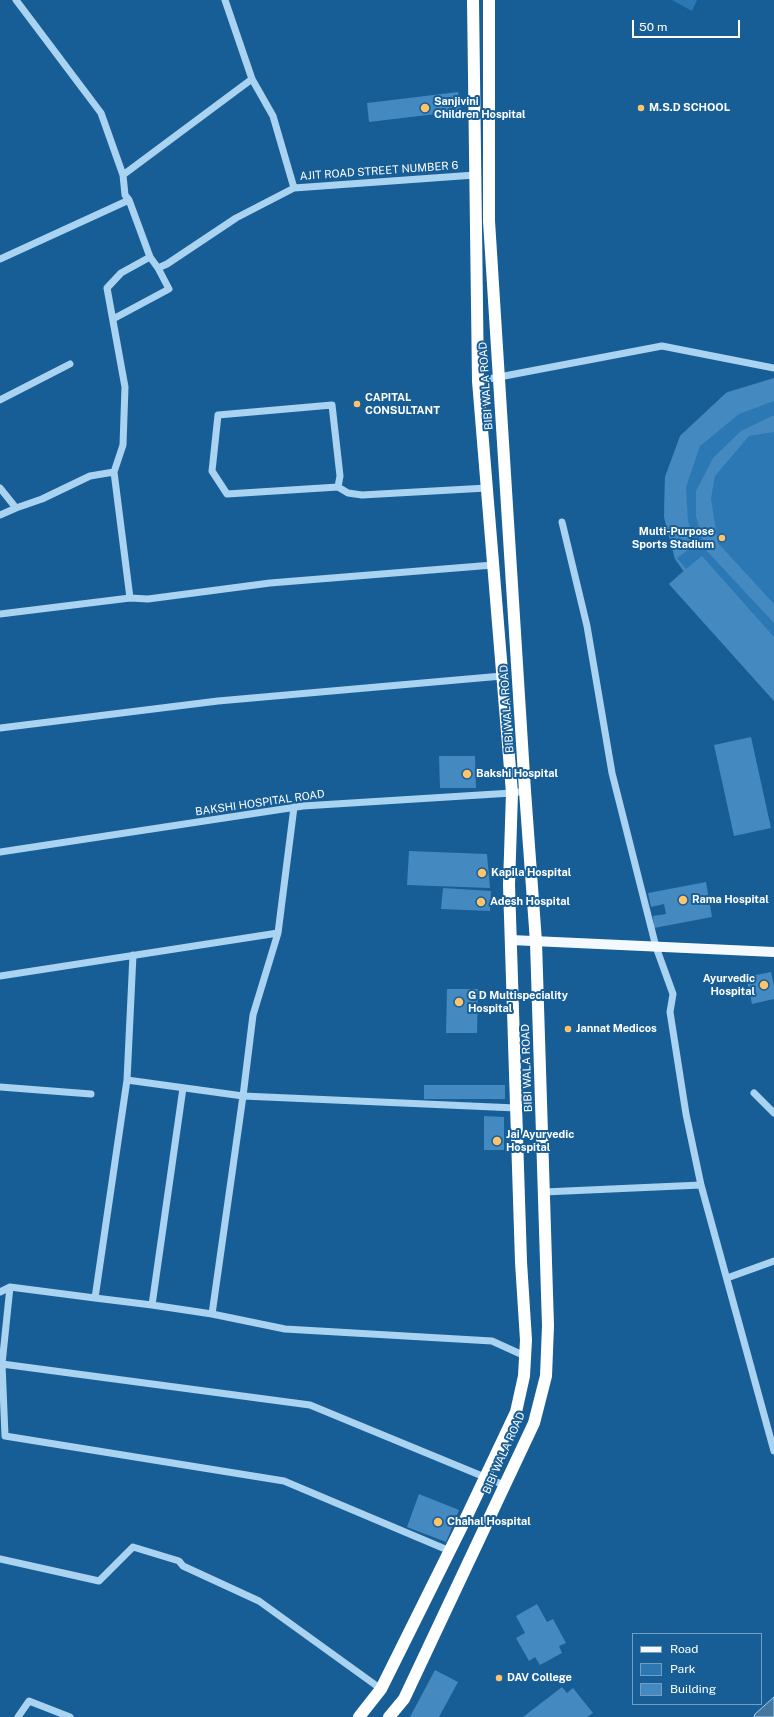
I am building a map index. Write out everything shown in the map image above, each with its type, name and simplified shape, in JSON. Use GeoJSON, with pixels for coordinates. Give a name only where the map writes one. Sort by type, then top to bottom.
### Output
{"type":"FeatureCollection","features":[{"type":"Feature","properties":{"kind":"highway"},"geometry":{"type":"LineString","coordinates":[[359,1717],[381,1689],[450,1551],[516,1412],[524,1376],[526,1340],[516,1108],[509,885],[512,793],[478,381],[473,0]]}},
{"type":"Feature","properties":{"kind":"highway","name":"BIBI WALA ROAD"},"geometry":{"type":"LineString","coordinates":[[389,1717],[404,1699],[534,1422],[546,1376],[548,1326],[536,942],[489,220],[489,0]]}},
{"type":"Feature","properties":{"kind":"main road"},"geometry":{"type":"LineString","coordinates":[[511,940],[774,952]]}},
{"type":"Feature","properties":{"kind":"street"},"geometry":{"type":"LineString","coordinates":[[16,0],[101,113],[123,175],[125,195],[129,200],[150,257],[170,289],[113,319]]}},
{"type":"Feature","properties":{"kind":"street"},"geometry":{"type":"LineString","coordinates":[[225,0],[252,79],[273,116],[294,188]]}},
{"type":"Feature","properties":{"kind":"street"},"geometry":{"type":"LineString","coordinates":[[123,175],[252,79]]}},
{"type":"Feature","properties":{"kind":"street","name":"AJIT ROAD STREET NUMBER 6"},"geometry":{"type":"LineString","coordinates":[[158,268],[167,264],[236,218],[294,188],[475,175]]}},
{"type":"Feature","properties":{"kind":"street"},"geometry":{"type":"LineString","coordinates":[[0,259],[129,200]]}},
{"type":"Feature","properties":{"kind":"street"},"geometry":{"type":"LineString","coordinates":[[130,598],[114,472],[123,445],[125,387],[106,288],[121,273],[150,257]]}},
{"type":"Feature","properties":{"kind":"street"},"geometry":{"type":"LineString","coordinates":[[478,381],[662,346],[774,368]]}},
{"type":"Feature","properties":{"kind":"street"},"geometry":{"type":"LineString","coordinates":[[0,400],[70,364]]}},
{"type":"Feature","properties":{"kind":"street"},"geometry":{"type":"LineString","coordinates":[[338,486],[340,476],[332,405],[218,416],[212,471],[227,494],[338,486],[348,493],[362,496],[487,488]]}},
{"type":"Feature","properties":{"kind":"street"},"geometry":{"type":"LineString","coordinates":[[0,515],[42,499],[90,476],[114,472]]}},
{"type":"Feature","properties":{"kind":"street"},"geometry":{"type":"LineString","coordinates":[[0,488],[16,508]]}},
{"type":"Feature","properties":{"kind":"street"},"geometry":{"type":"LineString","coordinates":[[562,522],[587,626],[612,773],[656,947],[673,994],[670,1012],[686,1114],[701,1185],[774,1451]]}},
{"type":"Feature","properties":{"kind":"street"},"geometry":{"type":"LineString","coordinates":[[0,614],[130,598],[148,599],[270,583],[493,565]]}},
{"type":"Feature","properties":{"kind":"street"},"geometry":{"type":"LineString","coordinates":[[0,728],[218,701],[502,676]]}},
{"type":"Feature","properties":{"kind":"street","name":"BAKSHI HOSPITAL ROAD"},"geometry":{"type":"LineString","coordinates":[[0,852],[294,807],[525,791]]}},
{"type":"Feature","properties":{"kind":"street"},"geometry":{"type":"LineString","coordinates":[[212,1314],[253,1015],[278,933],[294,807]]}},
{"type":"Feature","properties":{"kind":"street"},"geometry":{"type":"LineString","coordinates":[[0,976],[278,933]]}},
{"type":"Feature","properties":{"kind":"street"},"geometry":{"type":"LineString","coordinates":[[95,1298],[127,1080],[133,955]]}},
{"type":"Feature","properties":{"kind":"street"},"geometry":{"type":"LineString","coordinates":[[127,1080],[243,1096],[516,1108]]}},
{"type":"Feature","properties":{"kind":"street"},"geometry":{"type":"LineString","coordinates":[[0,1087],[91,1094]]}},
{"type":"Feature","properties":{"kind":"street"},"geometry":{"type":"LineString","coordinates":[[152,1304],[183,1088]]}},
{"type":"Feature","properties":{"kind":"street"},"geometry":{"type":"LineString","coordinates":[[754,1093],[774,1113]]}},
{"type":"Feature","properties":{"kind":"street"},"geometry":{"type":"LineString","coordinates":[[544,1192],[701,1185]]}},
{"type":"Feature","properties":{"kind":"street"},"geometry":{"type":"LineString","coordinates":[[727,1278],[774,1261]]}},
{"type":"Feature","properties":{"kind":"street"},"geometry":{"type":"LineString","coordinates":[[10,1288],[1,1363],[5,1436],[284,1481],[450,1551]]}},
{"type":"Feature","properties":{"kind":"street"},"geometry":{"type":"LineString","coordinates":[[0,1292],[10,1288],[152,1304],[212,1314],[285,1329],[492,1341],[525,1356]]}},
{"type":"Feature","properties":{"kind":"street"},"geometry":{"type":"LineString","coordinates":[[1,1363],[310,1405],[486,1476],[504,1485]]}},
{"type":"Feature","properties":{"kind":"street"},"geometry":{"type":"LineString","coordinates":[[0,1560],[99,1581],[133,1547],[179,1561],[183,1566],[260,1602],[381,1689]]}},
{"type":"Feature","properties":{"kind":"street"},"geometry":{"type":"LineString","coordinates":[[18,1717],[29,1702],[70,1717]]}},
{"type":"Feature","properties":{"kind":"green space"},"geometry":{"type":"Polygon","coordinates":[[[672,0],[697,0],[692,11],[672,0]]]}},
{"type":"Feature","properties":{"kind":"green space","name":"Multi-Purpose Sports Stadium"},"geometry":{"type":"Polygon","coordinates":[[[774,378],[774,701],[669,584],[683,571],[675,559],[664,517],[665,477],[681,435],[727,392],[774,378]]]}},
{"type":"Feature","properties":{"kind":"shaded area"},"geometry":{"type":"Polygon","coordinates":[[[774,1697],[774,1717],[754,1717],[755,1714],[774,1697]]]}},
{"type":"Feature","properties":{"kind":"building"},"geometry":{"type":"Polygon","coordinates":[[[458,92],[461,111],[369,122],[367,103],[458,92]]]}},
{"type":"Feature","properties":{"kind":"building"},"geometry":{"type":"Polygon","coordinates":[[[774,378],[774,401],[739,414],[700,446],[686,487],[688,521],[695,545],[677,558],[686,569],[702,556],[774,637],[774,701],[669,584],[684,571],[675,559],[664,517],[665,477],[680,436],[726,393],[774,378]]]}},
{"type":"Feature","properties":{"kind":"building"},"geometry":{"type":"Polygon","coordinates":[[[774,416],[774,432],[749,436],[715,476],[711,499],[718,543],[774,604],[774,623],[705,549],[696,516],[696,491],[713,458],[741,431],[774,416]]]}},
{"type":"Feature","properties":{"kind":"building"},"geometry":{"type":"Polygon","coordinates":[[[751,737],[771,828],[734,836],[714,745],[751,737]]]}},
{"type":"Feature","properties":{"kind":"building"},"geometry":{"type":"Polygon","coordinates":[[[439,756],[475,756],[476,788],[440,788],[439,756]]]}},
{"type":"Feature","properties":{"kind":"building"},"geometry":{"type":"Polygon","coordinates":[[[409,851],[487,854],[490,888],[407,885],[409,851]]]}},
{"type":"Feature","properties":{"kind":"building"},"geometry":{"type":"Polygon","coordinates":[[[706,882],[712,917],[654,928],[653,916],[666,914],[664,904],[651,907],[648,893],[706,882]]]}},
{"type":"Feature","properties":{"kind":"building"},"geometry":{"type":"Polygon","coordinates":[[[443,888],[491,891],[490,911],[441,909],[443,888]]]}},
{"type":"Feature","properties":{"kind":"building"},"geometry":{"type":"Polygon","coordinates":[[[771,972],[774,986],[774,999],[752,1004],[746,977],[771,972]]]}},
{"type":"Feature","properties":{"kind":"building"},"geometry":{"type":"Polygon","coordinates":[[[447,989],[478,989],[477,1033],[446,1033],[447,989]]]}},
{"type":"Feature","properties":{"kind":"building"},"geometry":{"type":"Polygon","coordinates":[[[424,1085],[505,1085],[505,1099],[424,1099],[424,1085]]]}},
{"type":"Feature","properties":{"kind":"building"},"geometry":{"type":"Polygon","coordinates":[[[484,1116],[504,1117],[504,1150],[484,1150],[484,1116]]]}},
{"type":"Feature","properties":{"kind":"building"},"geometry":{"type":"Polygon","coordinates":[[[419,1494],[459,1510],[446,1542],[407,1527],[419,1494]]]}},
{"type":"Feature","properties":{"kind":"building"},"geometry":{"type":"Polygon","coordinates":[[[537,1604],[547,1622],[553,1619],[566,1643],[559,1646],[562,1653],[540,1665],[535,1657],[529,1661],[516,1638],[525,1633],[516,1616],[537,1604]]]}},
{"type":"Feature","properties":{"kind":"building"},"geometry":{"type":"Polygon","coordinates":[[[435,1670],[458,1682],[439,1717],[410,1717],[435,1670]]]}},
{"type":"Feature","properties":{"kind":"building"},"geometry":{"type":"Polygon","coordinates":[[[562,1687],[567,1693],[573,1688],[593,1713],[587,1717],[523,1717],[562,1687]]]}},
{"type":"Feature","properties":{"kind":"place","name":"Sanjivini Children Hospital"},"geometry":{"type":"Point","coordinates":[425,108]}},
{"type":"Feature","properties":{"kind":"place","name":"M.S.D SCHOOL"},"geometry":{"type":"Point","coordinates":[641,108]}},
{"type":"Feature","properties":{"kind":"place","name":"CAPITAL CONSULTANT"},"geometry":{"type":"Point","coordinates":[357,404]}},
{"type":"Feature","properties":{"kind":"place","name":"Multi-Purpose Sports Stadium"},"geometry":{"type":"Point","coordinates":[722,538]}},
{"type":"Feature","properties":{"kind":"place","name":"Bakshi Hospital"},"geometry":{"type":"Point","coordinates":[467,774]}},
{"type":"Feature","properties":{"kind":"place","name":"Kapila Hospital"},"geometry":{"type":"Point","coordinates":[482,873]}},
{"type":"Feature","properties":{"kind":"place","name":"Rama Hospital"},"geometry":{"type":"Point","coordinates":[683,900]}},
{"type":"Feature","properties":{"kind":"place","name":"Adesh Hospital"},"geometry":{"type":"Point","coordinates":[481,902]}},
{"type":"Feature","properties":{"kind":"place","name":"Ayurvedic Hospital"},"geometry":{"type":"Point","coordinates":[764,985]}},
{"type":"Feature","properties":{"kind":"place","name":"G D Multispeciality Hospital"},"geometry":{"type":"Point","coordinates":[459,1002]}},
{"type":"Feature","properties":{"kind":"place","name":"Jannat Medicos"},"geometry":{"type":"Point","coordinates":[568,1029]}},
{"type":"Feature","properties":{"kind":"place","name":"Jai Ayurvedic Hospital"},"geometry":{"type":"Point","coordinates":[497,1141]}},
{"type":"Feature","properties":{"kind":"place","name":"Chahal Hospital"},"geometry":{"type":"Point","coordinates":[438,1522]}},
{"type":"Feature","properties":{"kind":"place","name":"DAV College"},"geometry":{"type":"Point","coordinates":[499,1678]}}]}
